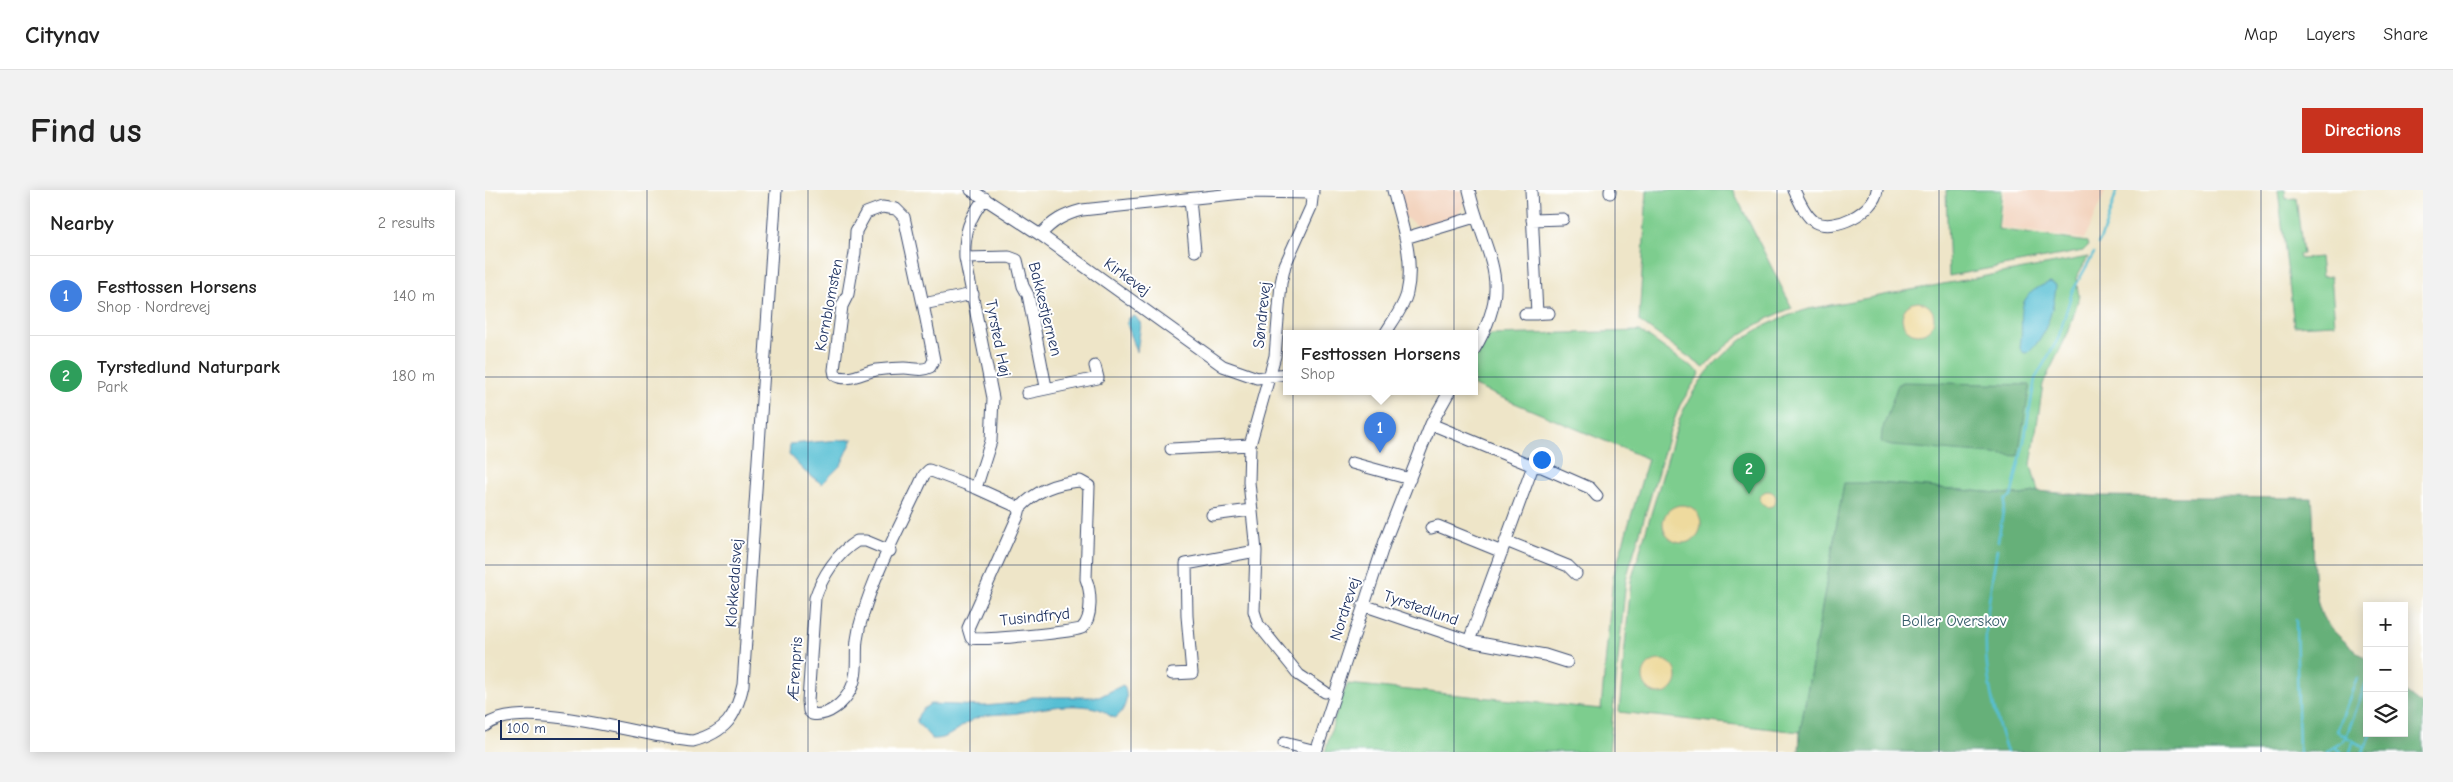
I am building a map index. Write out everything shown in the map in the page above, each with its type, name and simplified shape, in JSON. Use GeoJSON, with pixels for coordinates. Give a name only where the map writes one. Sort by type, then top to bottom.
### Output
{"type":"FeatureCollection","features":[{"type":"Feature","properties":{"kind":"street","name":"Klokkedalsvej"},"geometry":{"type":"LineString","coordinates":[[485,726],[499,718],[536,715],[693,741],[708,737],[719,730],[729,722],[737,708],[743,685],[745,666],[776,190]]}},
{"type":"Feature","properties":{"kind":"street","name":"Kirkevej"},"geometry":{"type":"LineString","coordinates":[[971,190],[1041,235],[1223,366],[1257,378],[1268,378]]}},
{"type":"Feature","properties":{"kind":"street"},"geometry":{"type":"LineString","coordinates":[[1387,330],[1407,295],[1410,275],[1405,238],[1393,190]]}},
{"type":"Feature","properties":{"kind":"street"},"geometry":{"type":"LineString","coordinates":[[1469,190],[1475,217],[1493,266],[1496,282],[1493,313],[1478,342]]}},
{"type":"Feature","properties":{"kind":"street"},"geometry":{"type":"LineString","coordinates":[[1531,190],[1537,314]]}},
{"type":"Feature","properties":{"kind":"street"},"geometry":{"type":"LineString","coordinates":[[1794,190],[1805,211],[1814,221],[1822,224],[1842,221],[1865,212],[1873,201],[1877,190]]}},
{"type":"Feature","properties":{"kind":"street"},"geometry":{"type":"LineString","coordinates":[[1041,235],[1057,218],[1082,210],[1252,192],[1313,191]]}},
{"type":"Feature","properties":{"kind":"street","name":"Søndrevej"},"geometry":{"type":"LineString","coordinates":[[1313,191],[1311,207],[1285,265],[1281,283],[1275,356],[1250,445],[1251,510],[1256,550],[1253,598],[1258,624],[1299,675],[1325,692]]}},
{"type":"Feature","properties":{"kind":"street","name":"Tyrsted Høj"},"geometry":{"type":"LineString","coordinates":[[976,488],[991,441],[993,398],[965,258],[965,238],[969,224],[985,198]]}},
{"type":"Feature","properties":{"kind":"street"},"geometry":{"type":"LineString","coordinates":[[1190,199],[1195,252]]}},
{"type":"Feature","properties":{"kind":"street","name":"Kornblomsten"},"geometry":{"type":"LineString","coordinates":[[887,206],[896,208],[904,216],[923,304],[934,360],[930,367],[915,370],[904,368],[874,370],[865,375],[842,378],[835,375],[834,370],[843,306],[848,294],[855,253],[854,239],[862,219],[869,211],[887,206]]}},
{"type":"Feature","properties":{"kind":"street"},"geometry":{"type":"LineString","coordinates":[[1405,238],[1475,217]]}},
{"type":"Feature","properties":{"kind":"street"},"geometry":{"type":"LineString","coordinates":[[1532,220],[1563,219]]}},
{"type":"Feature","properties":{"kind":"street","name":"Bakkestjernen"},"geometry":{"type":"LineString","coordinates":[[965,258],[1009,256],[1017,260],[1023,286],[1028,295],[1046,387]]}},
{"type":"Feature","properties":{"kind":"street"},"geometry":{"type":"LineString","coordinates":[[923,304],[973,294]]}},
{"type":"Feature","properties":{"kind":"street"},"geometry":{"type":"LineString","coordinates":[[1027,393],[1046,387],[1098,378],[1095,366]]}},
{"type":"Feature","properties":{"kind":"street"},"geometry":{"type":"LineString","coordinates":[[1268,378],[1283,375]]}},
{"type":"Feature","properties":{"kind":"street","name":"Nordrevej"},"geometry":{"type":"LineString","coordinates":[[1284,743],[1316,752],[1363,604],[1431,424],[1447,395]]}},
{"type":"Feature","properties":{"kind":"street"},"geometry":{"type":"LineString","coordinates":[[1431,424],[1533,466],[1542,467],[1590,488],[1597,496]]}},
{"type":"Feature","properties":{"kind":"street"},"geometry":{"type":"LineString","coordinates":[[1171,448],[1250,445]]}},
{"type":"Feature","properties":{"kind":"street"},"geometry":{"type":"LineString","coordinates":[[1352,463],[1409,479]]}},
{"type":"Feature","properties":{"kind":"street","name":"Tyrstedlund"},"geometry":{"type":"LineString","coordinates":[[1469,642],[1533,466]]}},
{"type":"Feature","properties":{"kind":"street","name":"Ærenpris"},"geometry":{"type":"LineString","coordinates":[[890,551],[866,541],[857,541],[833,564],[819,587],[815,598],[808,701],[812,714],[823,714],[831,710],[839,704],[851,688],[857,666],[857,641],[860,624],[875,582],[890,551],[927,472],[934,470],[976,488]]}},
{"type":"Feature","properties":{"kind":"street","name":"Tusindfryd"},"geometry":{"type":"LineString","coordinates":[[1080,481],[1089,486],[1087,579],[1089,605],[1086,622],[1082,628],[1075,631],[974,640],[969,635],[968,628],[1018,516],[1019,508],[1031,496],[1047,487],[1080,481]]}},
{"type":"Feature","properties":{"kind":"street"},"geometry":{"type":"LineString","coordinates":[[976,488],[1019,508]]}},
{"type":"Feature","properties":{"kind":"street"},"geometry":{"type":"LineString","coordinates":[[1212,515],[1251,510]]}},
{"type":"Feature","properties":{"kind":"street"},"geometry":{"type":"LineString","coordinates":[[1431,528],[1439,526],[1568,566],[1576,574]]}},
{"type":"Feature","properties":{"kind":"street"},"geometry":{"type":"LineString","coordinates":[[1173,674],[1192,673],[1186,564],[1256,550]]}},
{"type":"Feature","properties":{"kind":"street","name":"Tyrstedlund"},"geometry":{"type":"LineString","coordinates":[[1363,604],[1469,642],[1545,655],[1567,662]]}},
{"type":"Feature","properties":{"kind":"shaded area"},"geometry":{"type":"Polygon","coordinates":[[[1396,190],[1461,190],[1464,204],[1457,216],[1420,227],[1402,216],[1396,190]]]}},
{"type":"Feature","properties":{"kind":"shaded area"},"geometry":{"type":"Polygon","coordinates":[[[2005,190],[2106,190],[2084,239],[2000,227],[2005,190]]]}},
{"type":"Feature","properties":{"kind":"green space"},"geometry":{"type":"Polygon","coordinates":[[[1647,190],[1733,190],[1792,308],[1767,319],[1733,340],[1704,368],[1639,321],[1647,190]]]}},
{"type":"Feature","properties":{"kind":"green space"},"geometry":{"type":"Polygon","coordinates":[[[1946,190],[2002,190],[1998,229],[2087,242],[2088,246],[2083,251],[1949,276],[1946,190]]]}},
{"type":"Feature","properties":{"kind":"green space"},"geometry":{"type":"Polygon","coordinates":[[[2278,190],[2285,190],[2286,199],[2296,198],[2303,254],[2299,254],[2300,259],[2320,257],[2322,277],[2331,276],[2335,324],[2294,326],[2278,190]]]}},
{"type":"Feature","properties":{"kind":"green space"},"geometry":{"type":"Polygon","coordinates":[[[2088,257],[2076,278],[2079,297],[2069,331],[2043,384],[2031,465],[2038,491],[2022,495],[1878,483],[1844,484],[1800,732],[1619,712],[1631,581],[1679,420],[1701,380],[1715,363],[1747,336],[1786,316],[1809,309],[2088,257]]]}},
{"type":"Feature","properties":{"kind":"green space"},"geometry":{"type":"Polygon","coordinates":[[[1640,331],[1700,373],[1680,405],[1670,431],[1626,579],[1609,752],[1325,752],[1340,700],[1348,684],[1601,709],[1613,577],[1648,459],[1478,388],[1478,355],[1490,335],[1640,331]]]}},
{"type":"Feature","properties":{"kind":"green space"},"geometry":{"type":"Polygon","coordinates":[[[1903,382],[2030,385],[2018,456],[1892,446],[1881,443],[1882,431],[1898,384],[1903,382]]]}},
{"type":"Feature","properties":{"kind":"green space","name":"Boller Overskov"},"geometry":{"type":"Polygon","coordinates":[[[1844,483],[1878,483],[2022,495],[2038,491],[2092,496],[2312,498],[2315,586],[2321,613],[2341,638],[2363,657],[2363,737],[2408,737],[2408,694],[2423,706],[2423,752],[1799,752],[1800,732],[1844,483]]]}},
{"type":"Feature","properties":{"kind":"sand"},"geometry":{"type":"Polygon","coordinates":[[[1918,302],[1924,303],[1929,307],[1933,312],[1933,324],[1929,329],[1924,333],[1918,334],[1912,333],[1907,329],[1903,324],[1902,318],[1903,312],[1907,307],[1912,303],[1918,302]]]}},
{"type":"Feature","properties":{"kind":"sand"},"geometry":{"type":"Polygon","coordinates":[[[1768,491],[1774,493],[1776,499],[1774,505],[1768,507],[1762,505],[1760,499],[1762,493],[1768,491]]]}},
{"type":"Feature","properties":{"kind":"sand"},"geometry":{"type":"Polygon","coordinates":[[[1682,505],[1695,511],[1701,524],[1695,537],[1682,543],[1669,537],[1663,524],[1669,511],[1682,505]]]}},
{"type":"Feature","properties":{"kind":"sand"},"geometry":{"type":"Polygon","coordinates":[[[1660,660],[1672,665],[1677,677],[1672,689],[1660,694],[1648,689],[1643,677],[1648,665],[1660,660]]]}},
{"type":"Feature","properties":{"kind":"water"},"geometry":{"type":"Polygon","coordinates":[[[2050,282],[2056,285],[2048,322],[2035,346],[2029,352],[2024,353],[2020,348],[2022,308],[2029,294],[2050,282]]]}},
{"type":"Feature","properties":{"kind":"water"},"geometry":{"type":"Polygon","coordinates":[[[1135,316],[1141,324],[1137,352],[1127,324],[1129,318],[1135,316]]]}},
{"type":"Feature","properties":{"kind":"water"},"geometry":{"type":"Polygon","coordinates":[[[853,439],[841,465],[822,484],[804,471],[789,455],[790,444],[853,439]]]}},
{"type":"Feature","properties":{"kind":"water"},"geometry":{"type":"Polygon","coordinates":[[[1123,685],[1126,694],[1124,708],[1115,718],[1101,710],[1089,707],[1059,706],[974,719],[951,734],[939,739],[932,739],[917,722],[919,714],[930,704],[985,706],[1016,703],[1032,697],[1099,697],[1123,685]]]}},
{"type":"Feature","properties":{"kind":"waterway"},"geometry":{"type":"LineString","coordinates":[[2098,244],[2117,190]]}},
{"type":"Feature","properties":{"kind":"waterway"},"geometry":{"type":"LineString","coordinates":[[1998,541],[2005,500],[2011,497],[2024,441],[2035,379],[2058,339],[2072,292],[2094,253]]}},
{"type":"Feature","properties":{"kind":"waterway"},"geometry":{"type":"LineString","coordinates":[[1997,549],[1988,611],[1986,647],[1988,678],[1998,723],[2007,752]]}},
{"type":"Feature","properties":{"kind":"waterway"},"geometry":{"type":"LineString","coordinates":[[2296,620],[2299,752]]}},
{"type":"Feature","properties":{"kind":"waterway"},"geometry":{"type":"LineString","coordinates":[[2357,678],[2337,731],[2365,748]]}},
{"type":"Feature","properties":{"kind":"waterway"},"geometry":{"type":"LineString","coordinates":[[2326,752],[2342,742],[2346,737],[2363,691]]}},
{"type":"Feature","properties":{"kind":"waterway"},"geometry":{"type":"LineString","coordinates":[[2363,752],[2370,737]]}},
{"type":"Feature","properties":{"kind":"waterway"},"geometry":{"type":"LineString","coordinates":[[2350,752],[2353,742]]}},
{"type":"Feature","properties":{"kind":"waterway"},"geometry":{"type":"LineString","coordinates":[[2334,747],[2341,752]]}},
{"type":"Feature","properties":{"kind":"place","name":"Festtossen Horsens"},"geometry":{"type":"Point","coordinates":[1380,453]}},
{"type":"Feature","properties":{"kind":"place","name":"Tyrstedlund Naturpark"},"geometry":{"type":"Point","coordinates":[1749,494]}}]}
